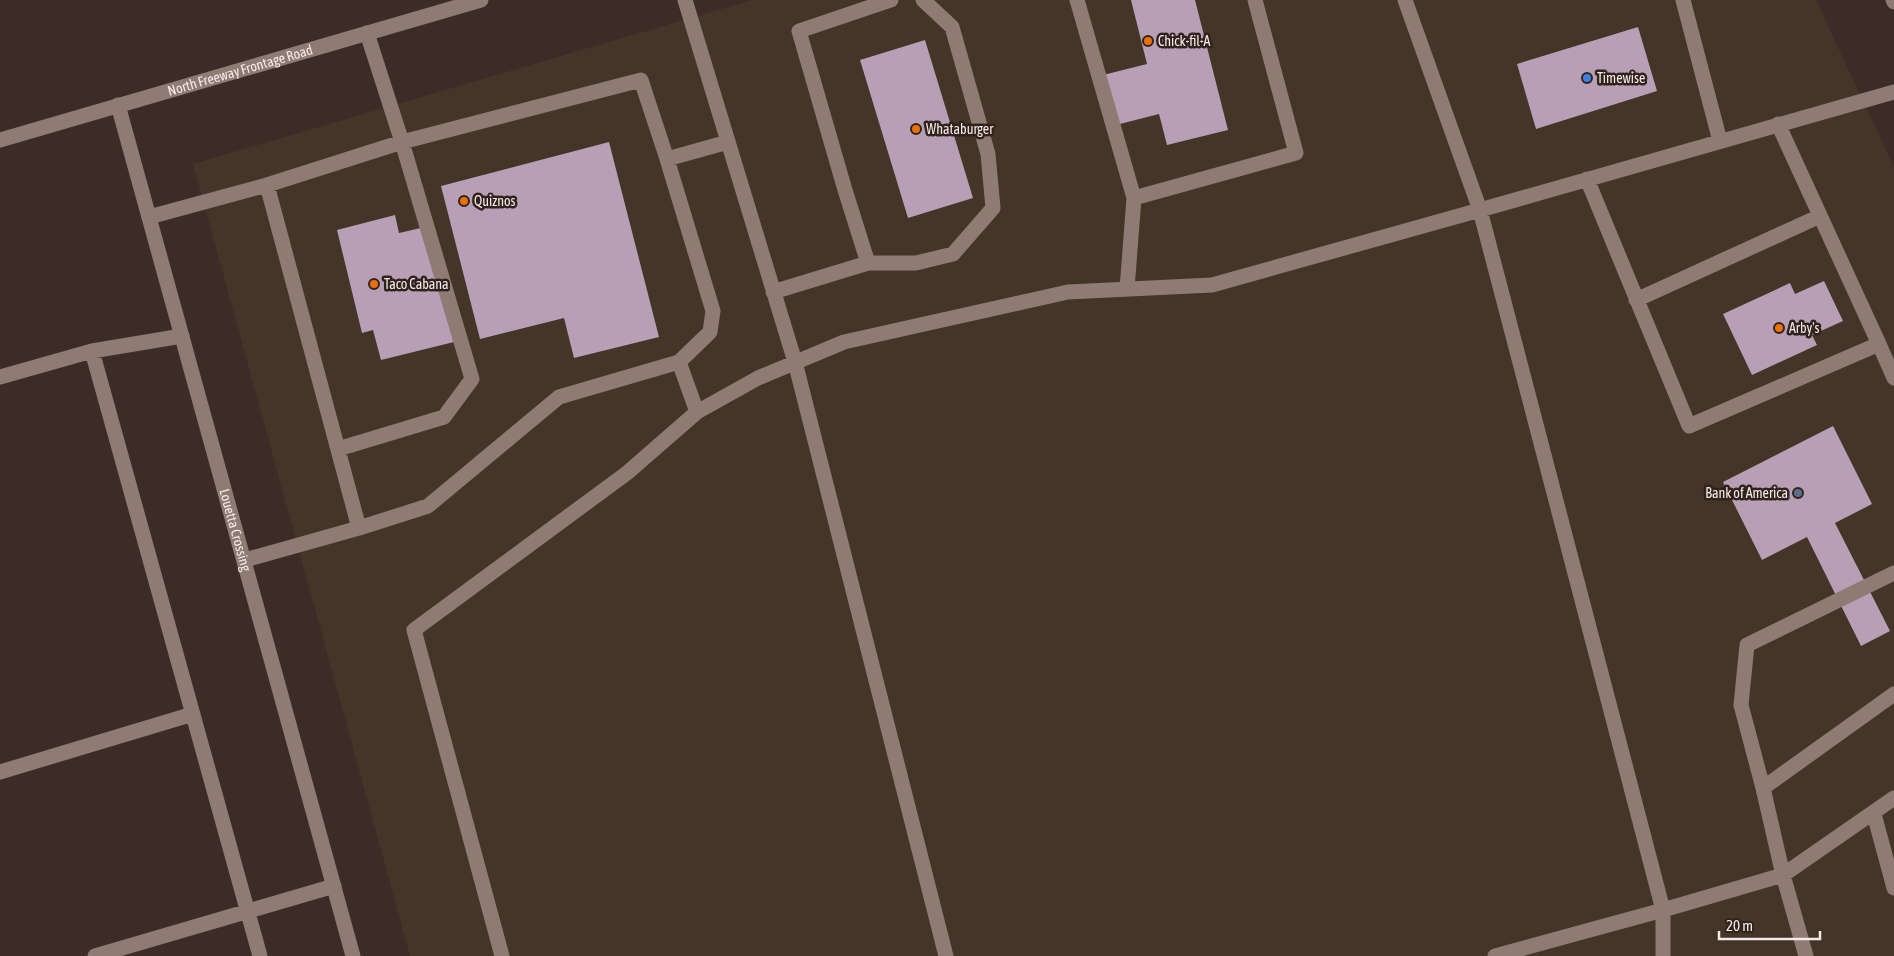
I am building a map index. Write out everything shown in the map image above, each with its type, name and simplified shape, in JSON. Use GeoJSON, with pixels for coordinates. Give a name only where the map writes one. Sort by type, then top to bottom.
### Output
{"type":"FeatureCollection","features":[{"type":"Feature","properties":{"kind":"street","name":"North Freeway Frontage Road"},"geometry":{"type":"LineString","coordinates":[[0,140],[481,0]]}},
{"type":"Feature","properties":{"kind":"street"},"geometry":{"type":"LineString","coordinates":[[685,0],[795,362],[946,956]]}},
{"type":"Feature","properties":{"kind":"street"},"geometry":{"type":"LineString","coordinates":[[868,262],[799,31],[891,0]]}},
{"type":"Feature","properties":{"kind":"street"},"geometry":{"type":"LineString","coordinates":[[773,292],[868,262],[916,263],[953,254],[993,208],[988,154],[952,27],[923,0]]}},
{"type":"Feature","properties":{"kind":"street"},"geometry":{"type":"LineString","coordinates":[[1077,0],[1134,198],[1127,289]]}},
{"type":"Feature","properties":{"kind":"street"},"geometry":{"type":"LineString","coordinates":[[1134,198],[1296,153],[1255,0]]}},
{"type":"Feature","properties":{"kind":"street"},"geometry":{"type":"LineString","coordinates":[[1405,0],[1480,210],[1663,910],[1663,956]]}},
{"type":"Feature","properties":{"kind":"street"},"geometry":{"type":"LineString","coordinates":[[1683,0],[1720,141]]}},
{"type":"Feature","properties":{"kind":"street"},"geometry":{"type":"LineString","coordinates":[[338,449],[444,417],[472,379],[402,142],[367,33]]}},
{"type":"Feature","properties":{"kind":"street"},"geometry":{"type":"LineString","coordinates":[[149,216],[267,185],[402,142],[641,80],[713,311],[710,332],[678,362],[559,396],[428,506],[359,528],[245,560]]}},
{"type":"Feature","properties":{"kind":"street"},"geometry":{"type":"LineString","coordinates":[[502,956],[414,630],[627,472],[697,412],[758,378],[844,342],[1068,292],[1212,285],[1894,92]]}},
{"type":"Feature","properties":{"kind":"street","name":"Louetta Crossing"},"geometry":{"type":"LineString","coordinates":[[118,105],[354,956]]}},
{"type":"Feature","properties":{"kind":"street"},"geometry":{"type":"LineString","coordinates":[[1778,124],[1894,378]]}},
{"type":"Feature","properties":{"kind":"street"},"geometry":{"type":"LineString","coordinates":[[667,159],[728,142]]}},
{"type":"Feature","properties":{"kind":"street"},"geometry":{"type":"LineString","coordinates":[[1586,179],[1689,426],[1879,344]]}},
{"type":"Feature","properties":{"kind":"street"},"geometry":{"type":"LineString","coordinates":[[267,185],[359,528]]}},
{"type":"Feature","properties":{"kind":"street"},"geometry":{"type":"LineString","coordinates":[[1636,300],[1820,216]]}},
{"type":"Feature","properties":{"kind":"street"},"geometry":{"type":"LineString","coordinates":[[0,377],[92,351],[182,336]]}},
{"type":"Feature","properties":{"kind":"street"},"geometry":{"type":"LineString","coordinates":[[92,351],[260,956]]}},
{"type":"Feature","properties":{"kind":"street"},"geometry":{"type":"LineString","coordinates":[[678,362],[697,412]]}},
{"type":"Feature","properties":{"kind":"street"},"geometry":{"type":"LineString","coordinates":[[1806,956],[1782,875],[1763,788],[1741,705],[1747,645],[1894,573]]}},
{"type":"Feature","properties":{"kind":"street"},"geometry":{"type":"LineString","coordinates":[[1763,788],[1894,694]]}},
{"type":"Feature","properties":{"kind":"street"},"geometry":{"type":"LineString","coordinates":[[0,772],[192,714]]}},
{"type":"Feature","properties":{"kind":"street"},"geometry":{"type":"LineString","coordinates":[[1494,956],[1782,875],[1874,814],[1894,798]]}},
{"type":"Feature","properties":{"kind":"street"},"geometry":{"type":"LineString","coordinates":[[1874,814],[1894,888]]}},
{"type":"Feature","properties":{"kind":"street"},"geometry":{"type":"LineString","coordinates":[[95,956],[334,886]]}},
{"type":"Feature","properties":{"kind":"shaded area"},"geometry":{"type":"Polygon","coordinates":[[[752,0],[1816,0],[1894,167],[1894,956],[410,956],[193,164],[752,0]]]}},
{"type":"Feature","properties":{"kind":"building"},"geometry":{"type":"Polygon","coordinates":[[[1131,0],[1195,0],[1228,130],[1167,145],[1159,114],[1116,125],[1103,75],[1147,64],[1131,0]]]}},
{"type":"Feature","properties":{"kind":"building","name":"Timewise"},"geometry":{"type":"Polygon","coordinates":[[[1638,27],[1657,91],[1536,129],[1517,64],[1638,27]]]}},
{"type":"Feature","properties":{"kind":"building","name":"Whataburger"},"geometry":{"type":"Polygon","coordinates":[[[925,40],[973,198],[908,218],[860,60],[925,40]]]}},
{"type":"Feature","properties":{"kind":"building"},"geometry":{"type":"Polygon","coordinates":[[[609,142],[659,337],[574,358],[564,318],[480,339],[441,186],[609,142]]]}},
{"type":"Feature","properties":{"kind":"building"},"geometry":{"type":"Polygon","coordinates":[[[395,215],[399,233],[425,227],[454,342],[381,360],[373,330],[362,333],[337,230],[395,215]]]}},
{"type":"Feature","properties":{"kind":"building","name":"Arby's"},"geometry":{"type":"Polygon","coordinates":[[[1824,281],[1843,321],[1812,335],[1817,345],[1752,375],[1723,314],[1790,283],[1795,294],[1824,281]]]}},
{"type":"Feature","properties":{"kind":"building","name":"Bank of America"},"geometry":{"type":"Polygon","coordinates":[[[1833,426],[1872,504],[1835,523],[1890,631],[1861,646],[1807,537],[1762,560],[1723,482],[1833,426]]]}},
{"type":"Feature","properties":{"kind":"place","name":"Chick-fil-A"},"geometry":{"type":"Point","coordinates":[1148,41]}},
{"type":"Feature","properties":{"kind":"place","name":"Timewise"},"geometry":{"type":"Point","coordinates":[1587,78]}},
{"type":"Feature","properties":{"kind":"place","name":"Whataburger"},"geometry":{"type":"Point","coordinates":[916,129]}},
{"type":"Feature","properties":{"kind":"place","name":"Quiznos"},"geometry":{"type":"Point","coordinates":[464,201]}},
{"type":"Feature","properties":{"kind":"place","name":"Taco Cabana"},"geometry":{"type":"Point","coordinates":[374,284]}},
{"type":"Feature","properties":{"kind":"place","name":"Arby's"},"geometry":{"type":"Point","coordinates":[1779,328]}},
{"type":"Feature","properties":{"kind":"place","name":"Bank of America"},"geometry":{"type":"Point","coordinates":[1798,493]}}]}
